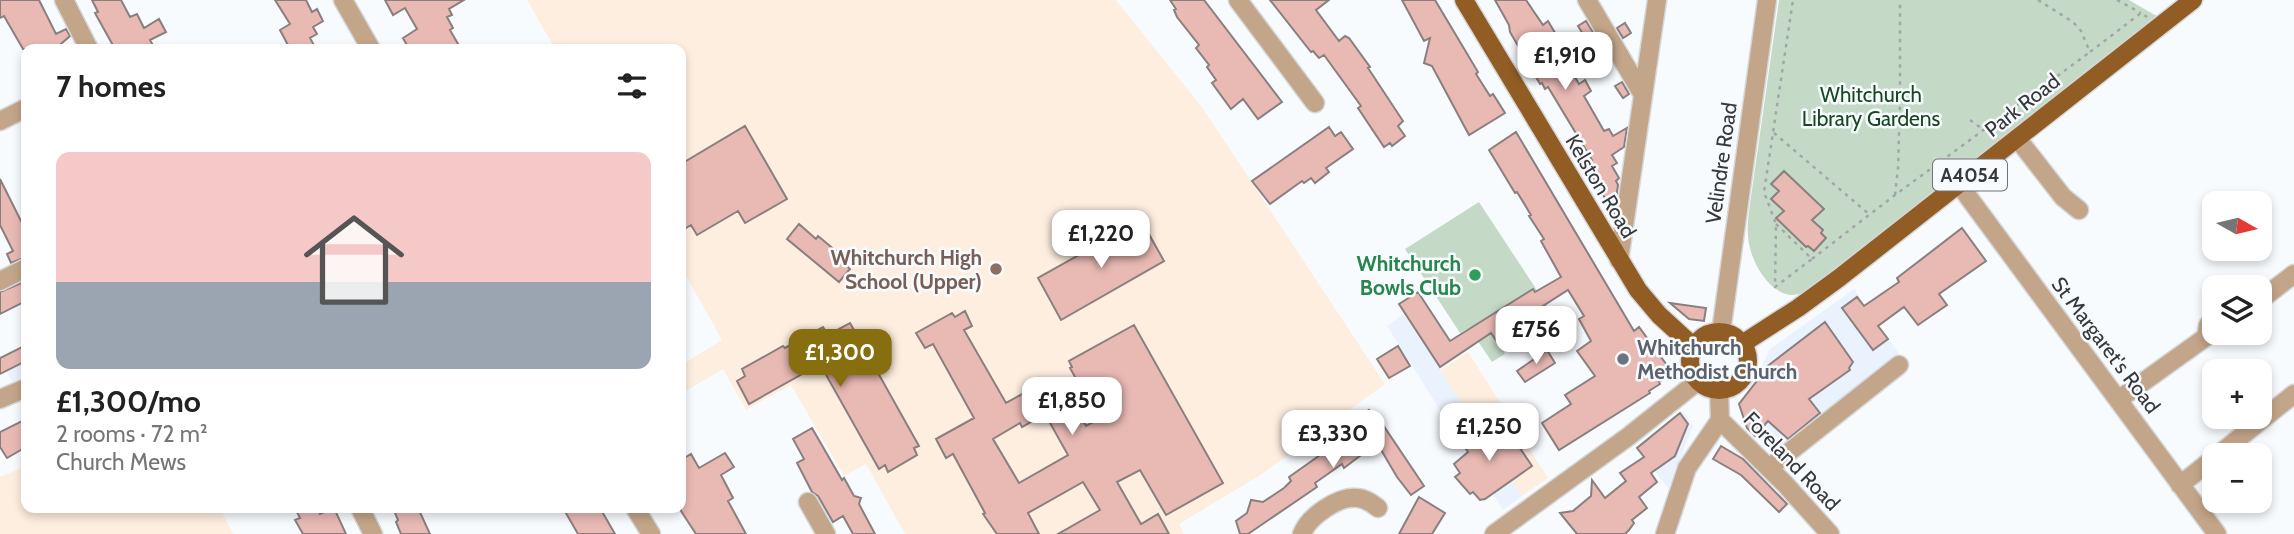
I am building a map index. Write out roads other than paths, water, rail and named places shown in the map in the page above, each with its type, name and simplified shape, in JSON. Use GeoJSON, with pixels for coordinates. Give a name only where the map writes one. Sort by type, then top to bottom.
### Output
{"type":"FeatureCollection","features":[{"type":"Feature","properties":{"kind":"main road","name":"Kelston Road"},"geometry":{"type":"LineString","coordinates":[[1464,0],[1619,260],[1648,303],[1694,347]]}},
{"type":"Feature","properties":{"kind":"main road","name":"Park Road"},"geometry":{"type":"LineString","coordinates":[[1742,344],[1839,278],[2193,0]]}},
{"type":"Feature","properties":{"kind":"main road"},"geometry":{"type":"LineString","coordinates":[[1721,332],[1735,337],[1742,344],[1748,362],[1746,371],[1734,385],[1719,390],[1707,387],[1698,380],[1691,366],[1694,347],[1700,339],[1708,334],[1721,332]]}},
{"type":"Feature","properties":{"kind":"street"},"geometry":{"type":"LineString","coordinates":[[64,0],[86,44]]}},
{"type":"Feature","properties":{"kind":"street"},"geometry":{"type":"LineString","coordinates":[[343,0],[369,44]]}},
{"type":"Feature","properties":{"kind":"street"},"geometry":{"type":"LineString","coordinates":[[1238,0],[1315,103]]}},
{"type":"Feature","properties":{"kind":"street"},"geometry":{"type":"LineString","coordinates":[[1587,0],[1643,95]]}},
{"type":"Feature","properties":{"kind":"street"},"geometry":{"type":"LineString","coordinates":[[1619,260],[1657,0]]}},
{"type":"Feature","properties":{"kind":"street","name":"Velindre Road"},"geometry":{"type":"LineString","coordinates":[[1721,332],[1766,0]]}},
{"type":"Feature","properties":{"kind":"street"},"geometry":{"type":"LineString","coordinates":[[0,121],[21,110]]}},
{"type":"Feature","properties":{"kind":"street"},"geometry":{"type":"LineString","coordinates":[[2017,138],[2063,197],[2079,210]]}},
{"type":"Feature","properties":{"kind":"street","name":"St Margaret's Road"},"geometry":{"type":"LineString","coordinates":[[1958,183],[2217,534]]}},
{"type":"Feature","properties":{"kind":"street"},"geometry":{"type":"LineString","coordinates":[[0,281],[21,270]]}},
{"type":"Feature","properties":{"kind":"street"},"geometry":{"type":"LineString","coordinates":[[2272,291],[2294,274]]}},
{"type":"Feature","properties":{"kind":"street"},"geometry":{"type":"LineString","coordinates":[[2118,400],[2202,338]]}},
{"type":"Feature","properties":{"kind":"street"},"geometry":{"type":"LineString","coordinates":[[1769,468],[1899,365]]}},
{"type":"Feature","properties":{"kind":"street"},"geometry":{"type":"LineString","coordinates":[[1494,534],[1629,436],[1698,380]]}},
{"type":"Feature","properties":{"kind":"street"},"geometry":{"type":"LineString","coordinates":[[0,399],[21,390]]}},
{"type":"Feature","properties":{"kind":"street"},"geometry":{"type":"LineString","coordinates":[[1665,534],[1687,468],[1720,419],[1719,390]]}},
{"type":"Feature","properties":{"kind":"street"},"geometry":{"type":"LineString","coordinates":[[2233,443],[2294,394]]}},
{"type":"Feature","properties":{"kind":"street","name":"Foreland Road"},"geometry":{"type":"LineString","coordinates":[[1720,419],[1830,534]]}},
{"type":"Feature","properties":{"kind":"street"},"geometry":{"type":"LineString","coordinates":[[2180,485],[2202,468]]}},
{"type":"Feature","properties":{"kind":"street"},"geometry":{"type":"LineString","coordinates":[[1301,534],[1315,517],[1341,500],[1356,497],[1367,500],[1378,508]]}},
{"type":"Feature","properties":{"kind":"street"},"geometry":{"type":"LineString","coordinates":[[808,502],[826,534]]}},
{"type":"Feature","properties":{"kind":"street"},"geometry":{"type":"LineString","coordinates":[[362,513],[373,534]]}},
{"type":"Feature","properties":{"kind":"street"},"geometry":{"type":"LineString","coordinates":[[638,513],[651,534]]}},
{"type":"Feature","properties":{"kind":"place","name":"Whitchurch High School (Upper)"},"geometry":{"type":"Point","coordinates":[996,269]}},
{"type":"Feature","properties":{"kind":"place","name":"Whitchurch Bowls Club"},"geometry":{"type":"Point","coordinates":[1475,275]}},
{"type":"Feature","properties":{"kind":"place","name":"Whitchurch Methodist Church"},"geometry":{"type":"Point","coordinates":[1623,359]}},
{"type":"Feature","properties":{"kind":"park label","name":"Whitchurch Library Gardens"},"geometry":{"type":"Point","coordinates":[1871,106]}}]}
